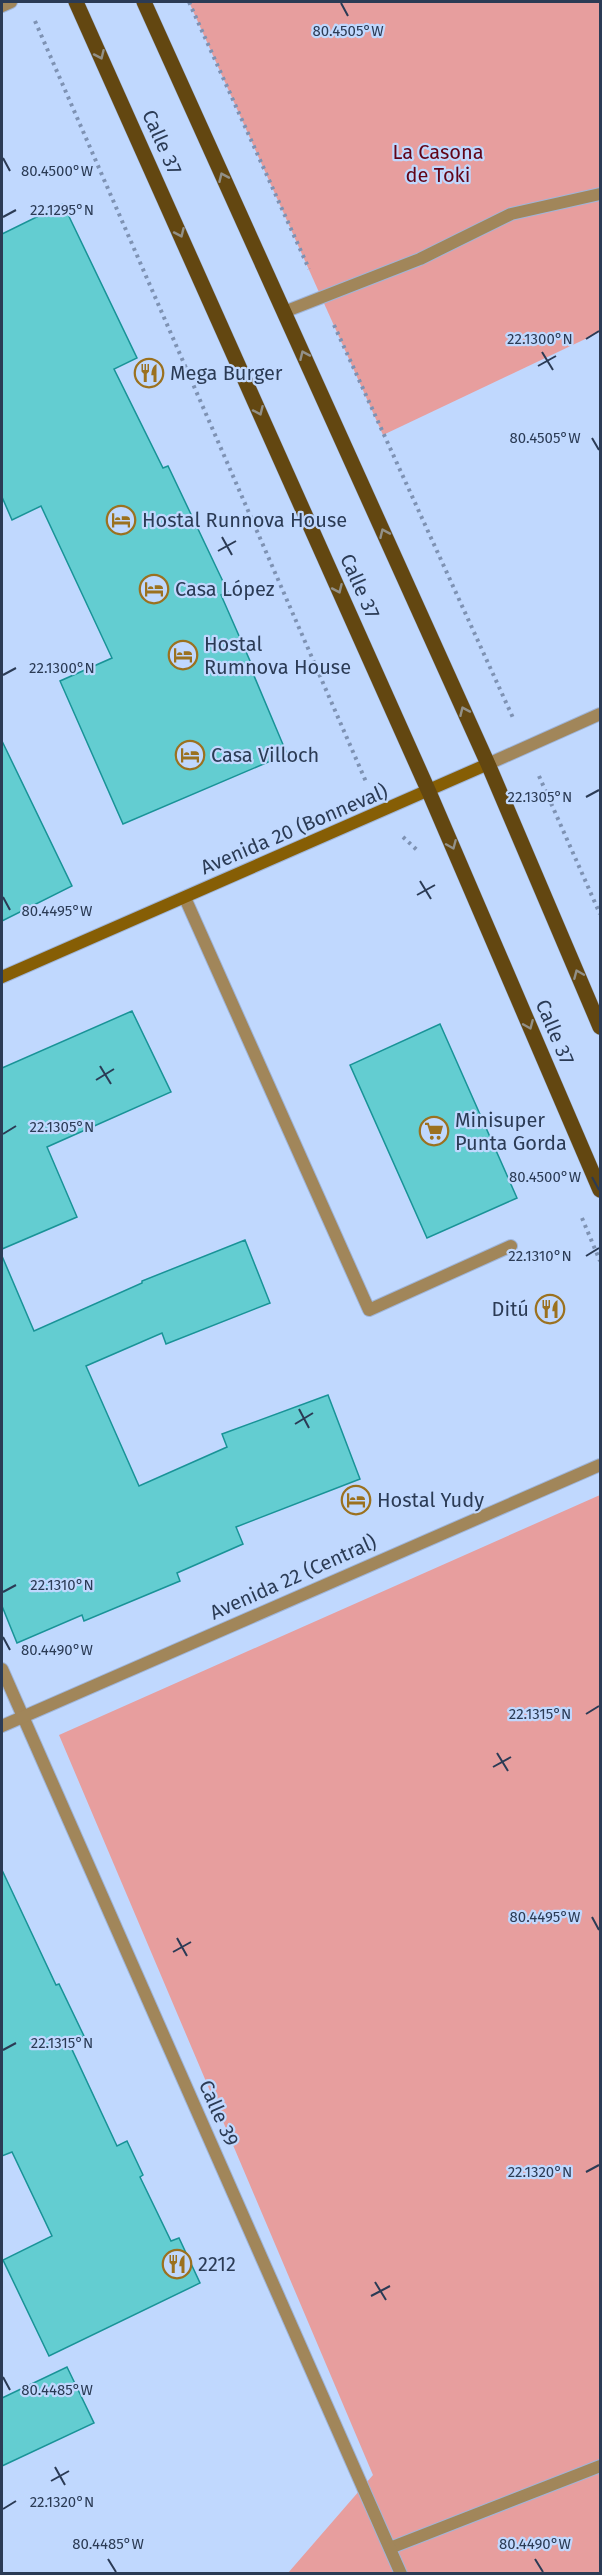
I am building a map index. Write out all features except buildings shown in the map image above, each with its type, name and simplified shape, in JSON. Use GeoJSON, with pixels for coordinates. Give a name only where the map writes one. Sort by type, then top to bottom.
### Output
{"type":"FeatureCollection","features":[{"type":"Feature","properties":{"kind":"main road","name":"Calle 37"},"geometry":{"type":"LineString","coordinates":[[76,2],[429,792],[600,1190]]}},
{"type":"Feature","properties":{"kind":"main road"},"geometry":{"type":"LineString","coordinates":[[144,2],[488,764],[600,1027]]}},
{"type":"Feature","properties":{"kind":"street"},"geometry":{"type":"LineString","coordinates":[[2,6],[11,2]]}},
{"type":"Feature","properties":{"kind":"street"},"geometry":{"type":"LineString","coordinates":[[284,312],[420,259],[511,214],[600,195]]}},
{"type":"Feature","properties":{"kind":"street","name":"Avenida 20 (Bonneval)"},"geometry":{"type":"LineString","coordinates":[[2,977],[380,814],[600,714]]}},
{"type":"Feature","properties":{"kind":"street"},"geometry":{"type":"LineString","coordinates":[[185,898],[369,1310],[511,1246]]}},
{"type":"Feature","properties":{"kind":"street","name":"Avenida 22 (Central)"},"geometry":{"type":"LineString","coordinates":[[2,1726],[600,1465]]}},
{"type":"Feature","properties":{"kind":"street","name":"Calle 39"},"geometry":{"type":"LineString","coordinates":[[2,1669],[401,2574]]}},
{"type":"Feature","properties":{"kind":"street"},"geometry":{"type":"LineString","coordinates":[[390,2548],[600,2466]]}},
{"type":"Feature","properties":{"kind":"path"},"geometry":{"type":"LineString","coordinates":[[189,2],[600,914]]}},
{"type":"Feature","properties":{"kind":"path"},"geometry":{"type":"LineString","coordinates":[[31,12],[380,814],[423,857]]}},
{"type":"Feature","properties":{"kind":"path"},"geometry":{"type":"LineString","coordinates":[[581,1217],[600,1261]]}},
{"type":"Feature","properties":{"kind":"green space","name":"La Casona de Toki"},"geometry":{"type":"Polygon","coordinates":[[[189,2],[600,2],[600,332],[383,435],[189,2]]]}},
{"type":"Feature","properties":{"kind":"green space"},"geometry":{"type":"Polygon","coordinates":[[[600,1495],[600,2573],[288,2573],[373,2475],[59,1735],[600,1495]]]}},
{"type":"Feature","properties":{"kind":"place","name":"Mega Burger"},"geometry":{"type":"Point","coordinates":[149,373]}},
{"type":"Feature","properties":{"kind":"place","name":"Hostal Runnova House"},"geometry":{"type":"Point","coordinates":[121,520]}},
{"type":"Feature","properties":{"kind":"place","name":"Casa López"},"geometry":{"type":"Point","coordinates":[154,589]}},
{"type":"Feature","properties":{"kind":"place","name":"Hostal Rumnova House"},"geometry":{"type":"Point","coordinates":[183,655]}},
{"type":"Feature","properties":{"kind":"place","name":"Casa Villoch"},"geometry":{"type":"Point","coordinates":[190,755]}},
{"type":"Feature","properties":{"kind":"place","name":"Minisuper Punta Gorda"},"geometry":{"type":"Point","coordinates":[434,1131]}},
{"type":"Feature","properties":{"kind":"place","name":"Ditú"},"geometry":{"type":"Point","coordinates":[550,1309]}},
{"type":"Feature","properties":{"kind":"place","name":"Hostal Yudy"},"geometry":{"type":"Point","coordinates":[356,1500]}},
{"type":"Feature","properties":{"kind":"place","name":"2212"},"geometry":{"type":"Point","coordinates":[177,2264]}}]}
